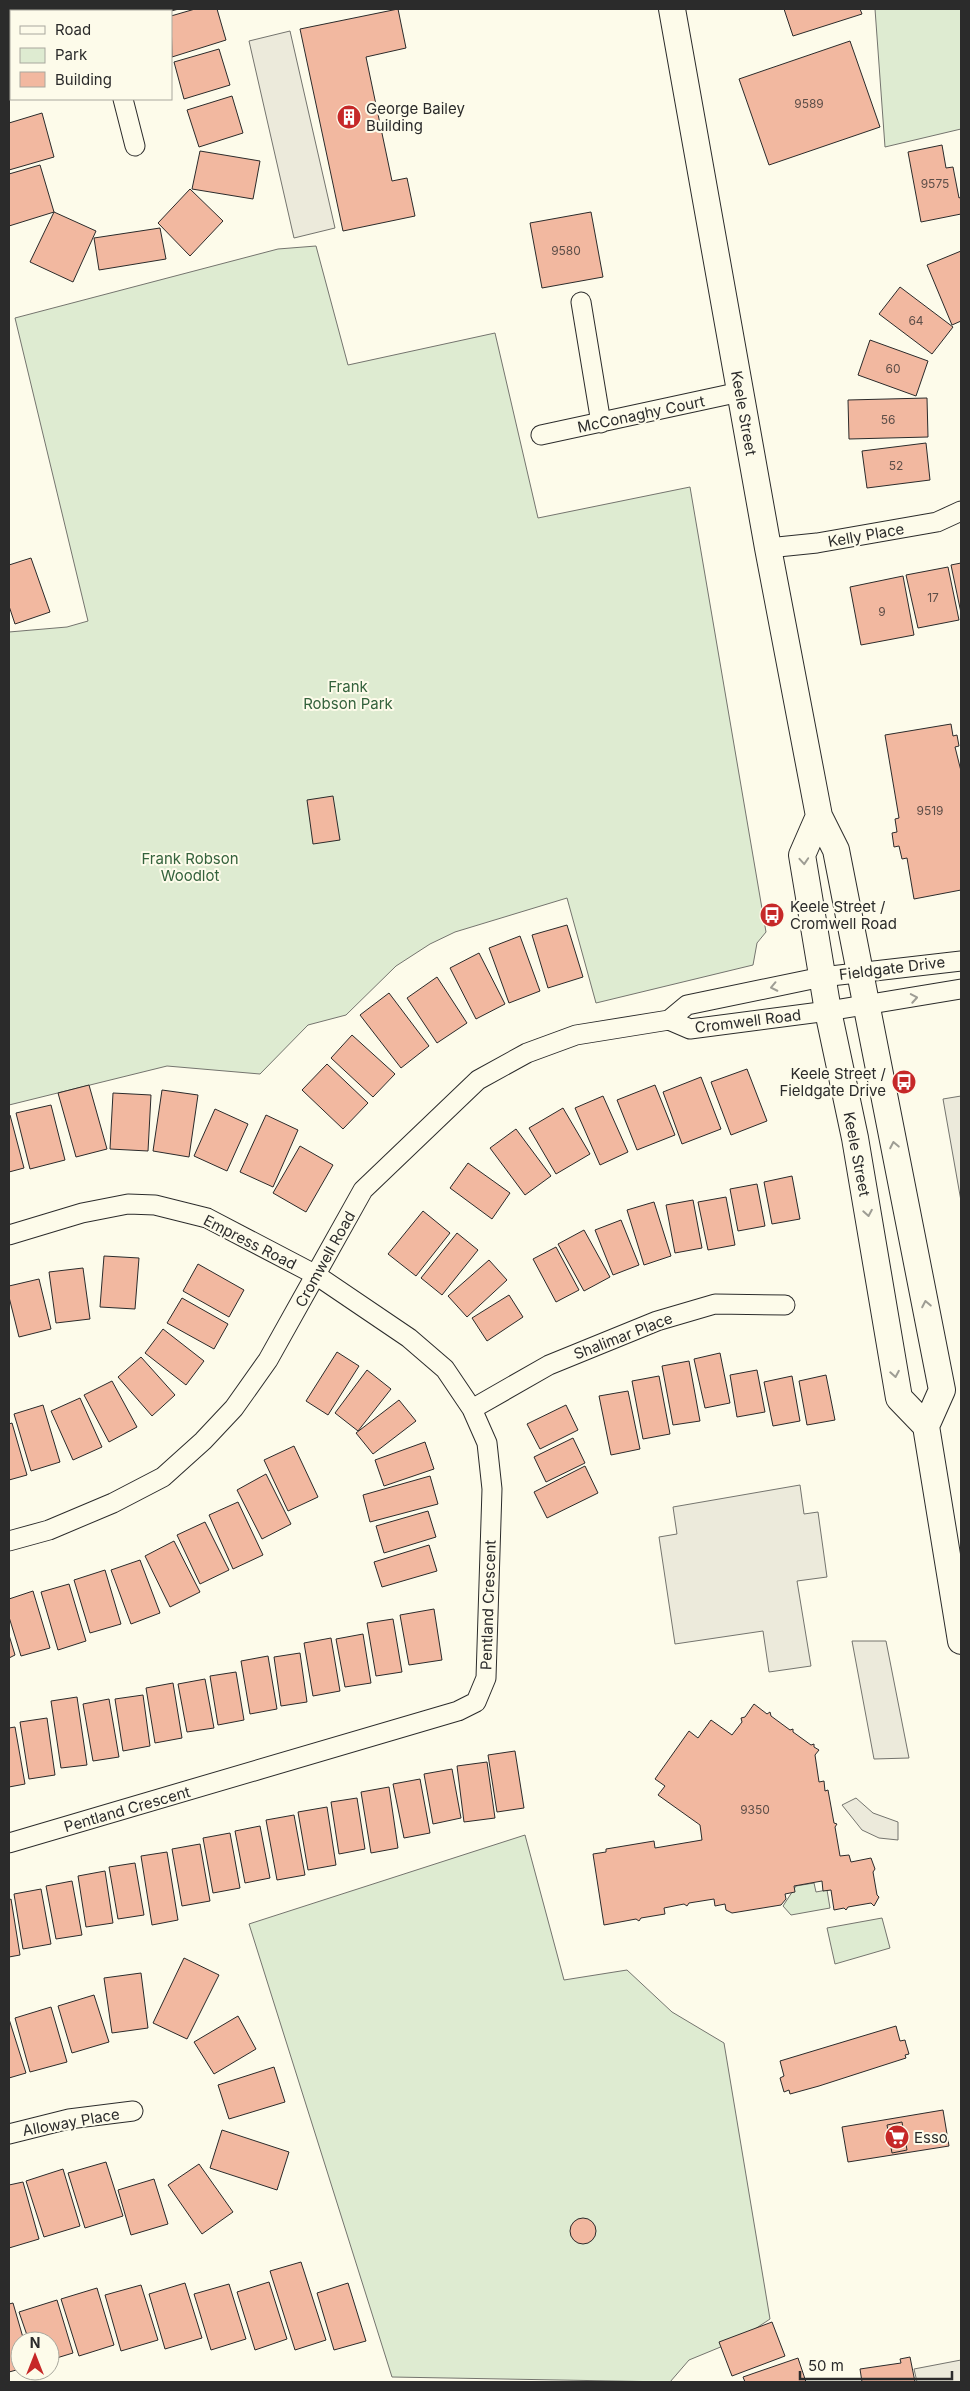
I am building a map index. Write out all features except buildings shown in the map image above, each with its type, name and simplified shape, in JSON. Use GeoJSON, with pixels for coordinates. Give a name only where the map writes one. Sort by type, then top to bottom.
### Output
{"type":"FeatureCollection","features":[{"type":"Feature","properties":{"kind":"main road","name":"Keele Street"},"geometry":{"type":"LineString","coordinates":[[672,9],[768,548],[819,816],[836,850],[942,1390],[926,1426],[900,1398],[855,1138],[822,977],[802,856],[819,816]]}},
{"type":"Feature","properties":{"kind":"main road"},"geometry":{"type":"LineString","coordinates":[[926,1426],[961,1641]]}},
{"type":"Feature","properties":{"kind":"street"},"geometry":{"type":"LineString","coordinates":[[123,100],[135,146]]}},
{"type":"Feature","properties":{"kind":"street"},"geometry":{"type":"LineString","coordinates":[[581,302],[601,423]]}},
{"type":"Feature","properties":{"kind":"street","name":"McConaghy Court"},"geometry":{"type":"LineString","coordinates":[[540,435],[740,392]]}},
{"type":"Feature","properties":{"kind":"street","name":"Kelly Place"},"geometry":{"type":"LineString","coordinates":[[768,548],[817,543],[936,522],[961,511]]}},
{"type":"Feature","properties":{"kind":"street","name":"Fieldgate Drive"},"geometry":{"type":"LineString","coordinates":[[822,977],[961,961]]}},
{"type":"Feature","properties":{"kind":"street","name":"Cromwell Road"},"geometry":{"type":"LineString","coordinates":[[9,1541],[49,1530],[113,1503],[163,1477],[203,1441],[234,1408],[268,1360],[363,1190],[478,1080],[527,1053],[576,1036],[669,1020],[686,1005],[822,977]]}},
{"type":"Feature","properties":{"kind":"street","name":"Fieldgate Drive"},"geometry":{"type":"LineString","coordinates":[[828,1011],[961,990]]}},
{"type":"Feature","properties":{"kind":"street","name":"Cromwell Road"},"geometry":{"type":"LineString","coordinates":[[669,1020],[690,1029],[828,1011]]}},
{"type":"Feature","properties":{"kind":"street","name":"Empress Road"},"geometry":{"type":"LineString","coordinates":[[9,1235],[82,1213],[128,1204],[155,1205],[207,1218],[316,1275]]}},
{"type":"Feature","properties":{"kind":"street","name":"Pentland Crescent"},"geometry":{"type":"LineString","coordinates":[[9,1843],[458,1711],[476,1702],[486,1678],[492,1489],[487,1443],[472,1409],[445,1369],[416,1344],[316,1275]]}},
{"type":"Feature","properties":{"kind":"street","name":"Shalimar Place"},"geometry":{"type":"LineString","coordinates":[[472,1409],[549,1365],[657,1321],[715,1304],[785,1305]]}},
{"type":"Feature","properties":{"kind":"street","name":"Alloway Place"},"geometry":{"type":"LineString","coordinates":[[9,2134],[69,2119],[133,2111]]}},
{"type":"Feature","properties":{"kind":"green space"},"geometry":{"type":"Polygon","coordinates":[[[875,9],[961,9],[961,129],[885,147],[875,9]]]}},
{"type":"Feature","properties":{"kind":"green space","name":"Frank Robson Park"},"geometry":{"type":"Polygon","coordinates":[[[316,246],[348,365],[495,333],[538,518],[690,487],[766,932],[757,943],[753,965],[596,1003],[567,898],[455,932],[430,944],[396,966],[346,1015],[308,1025],[260,1074],[167,1066],[9,1105],[9,632],[67,627],[88,621],[15,318],[278,249],[316,246]]]}},
{"type":"Feature","properties":{"kind":"green space"},"geometry":{"type":"Polygon","coordinates":[[[525,1835],[564,1980],[627,1970],[672,2012],[724,2043],[770,2319],[740,2339],[689,2360],[670,2382],[392,2377],[249,1924],[525,1835]]]}},
{"type":"Feature","properties":{"kind":"green space"},"geometry":{"type":"Polygon","coordinates":[[[814,1883],[816,1892],[827,1890],[830,1908],[791,1915],[783,1906],[796,1886],[814,1883]]]}},
{"type":"Feature","properties":{"kind":"green space"},"geometry":{"type":"Polygon","coordinates":[[[882,1918],[890,1948],[835,1964],[827,1928],[882,1918]]]}},
{"type":"Feature","properties":{"kind":"shaded area"},"geometry":{"type":"Polygon","coordinates":[[[290,31],[335,228],[294,238],[249,41],[290,31]]]}},
{"type":"Feature","properties":{"kind":"shaded area"},"geometry":{"type":"Polygon","coordinates":[[[961,1096],[961,1201],[943,1099],[961,1096]]]}},
{"type":"Feature","properties":{"kind":"shaded area"},"geometry":{"type":"Polygon","coordinates":[[[800,1485],[804,1514],[818,1512],[827,1577],[797,1581],[811,1666],[769,1672],[763,1631],[675,1644],[659,1537],[677,1534],[673,1507],[800,1485]]]}},
{"type":"Feature","properties":{"kind":"shaded area"},"geometry":{"type":"Polygon","coordinates":[[[852,1641],[886,1641],[909,1758],[874,1759],[852,1641]]]}},
{"type":"Feature","properties":{"kind":"shaded area"},"geometry":{"type":"Polygon","coordinates":[[[856,1798],[873,1813],[898,1822],[898,1840],[879,1838],[862,1830],[842,1805],[856,1798]]]}},
{"type":"Feature","properties":{"kind":"shaded area"},"geometry":{"type":"Polygon","coordinates":[[[961,2360],[961,2382],[917,2382],[914,2369],[961,2360]]]}},
{"type":"Feature","properties":{"kind":"place","name":"George Bailey Building"},"geometry":{"type":"Point","coordinates":[349,117]}},
{"type":"Feature","properties":{"kind":"place","name":"Keele Street / Cromwell Road"},"geometry":{"type":"Point","coordinates":[772,915]}},
{"type":"Feature","properties":{"kind":"place","name":"Keele Street / Fieldgate Drive"},"geometry":{"type":"Point","coordinates":[904,1082]}},
{"type":"Feature","properties":{"kind":"place","name":"Esso"},"geometry":{"type":"Point","coordinates":[897,2137]}},
{"type":"Feature","properties":{"kind":"park label","name":"Frank Robson Woodlot"},"geometry":{"type":"Point","coordinates":[190,866]}}]}
